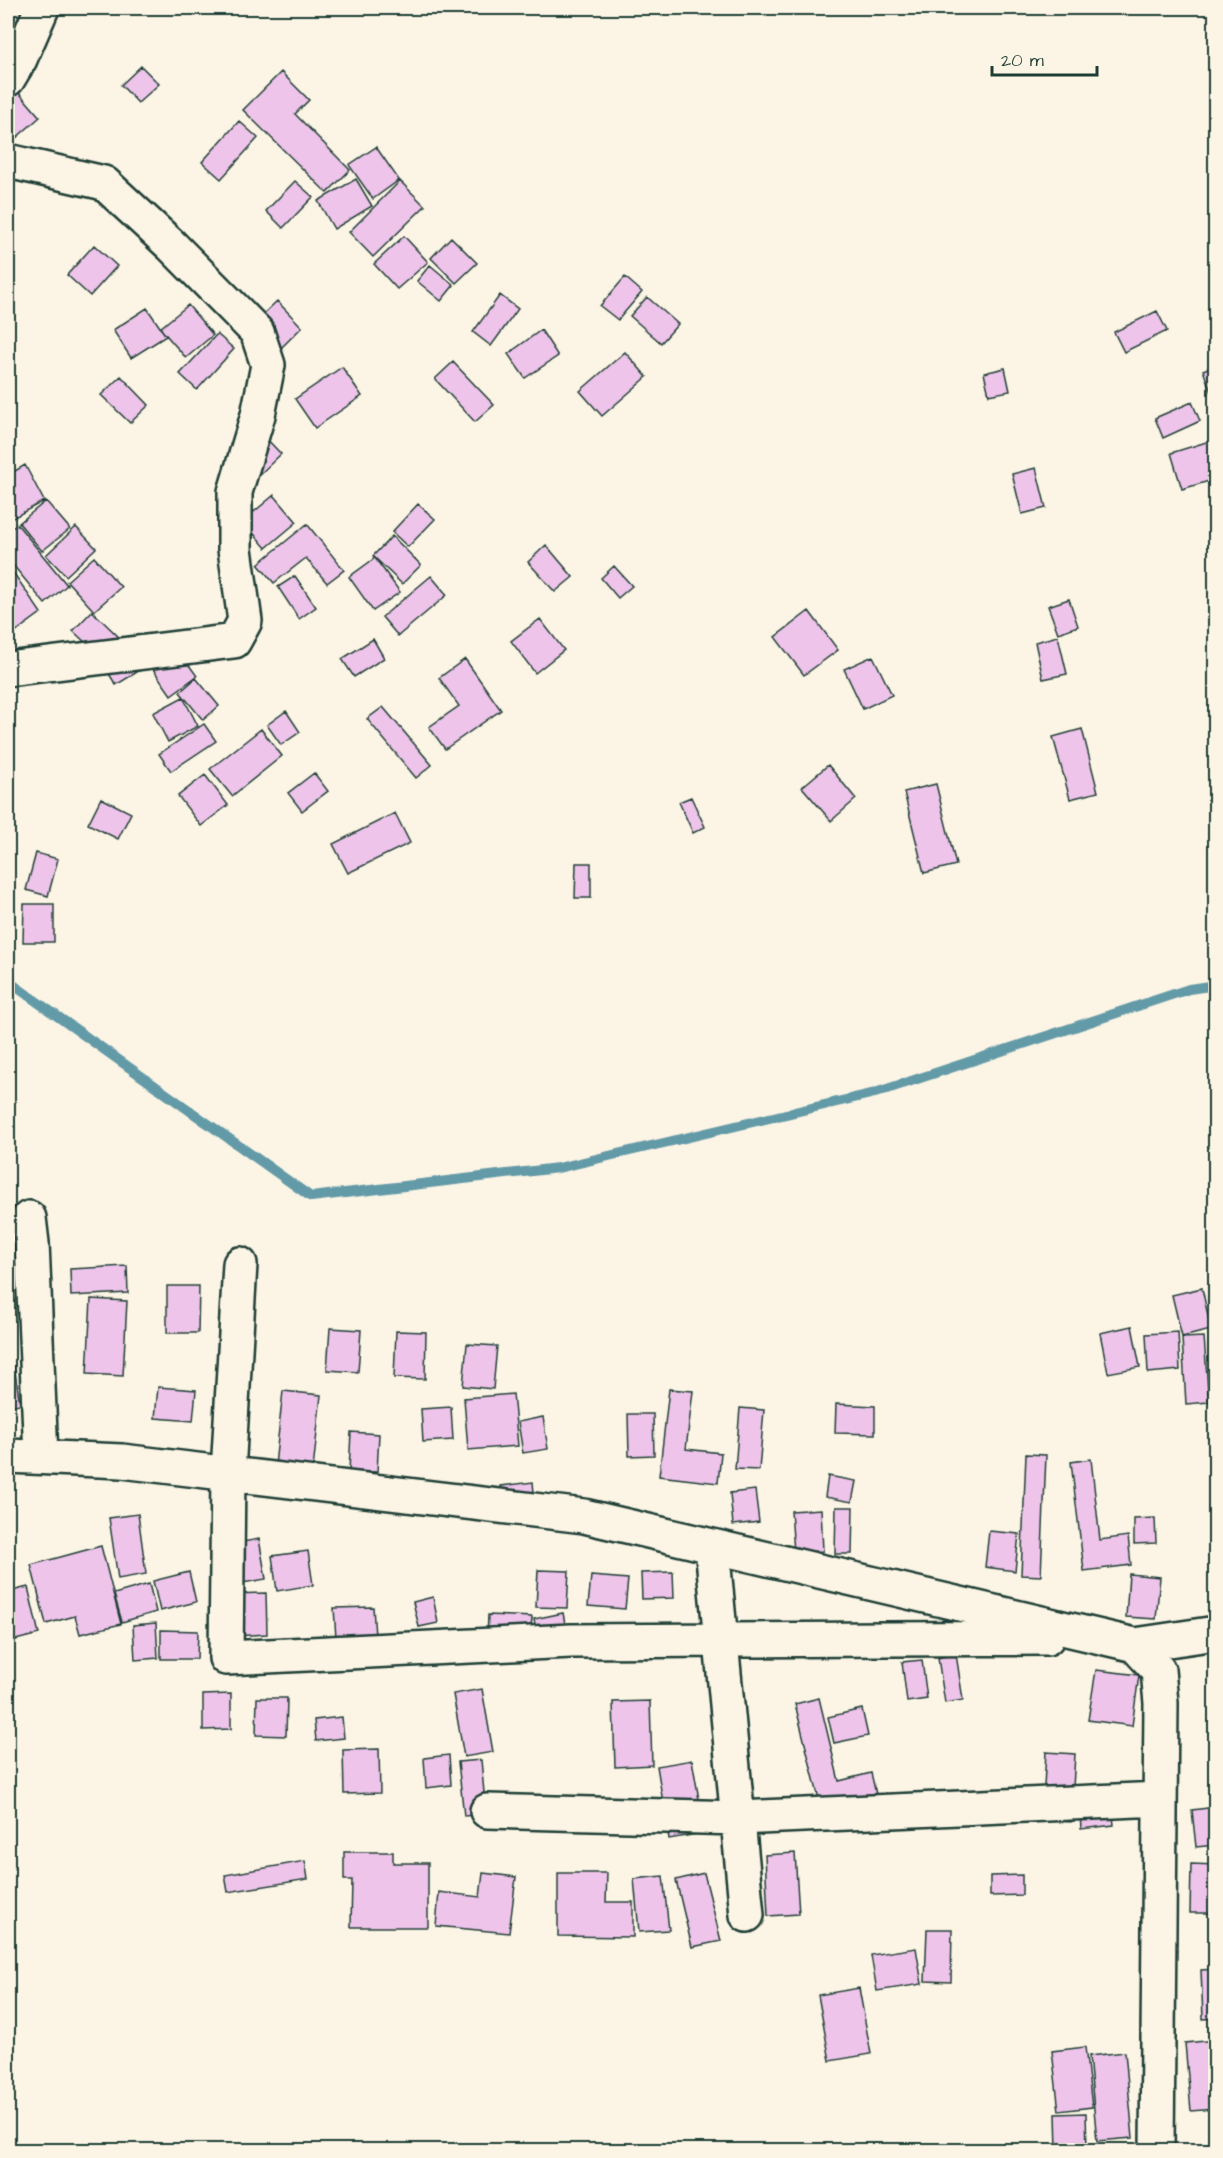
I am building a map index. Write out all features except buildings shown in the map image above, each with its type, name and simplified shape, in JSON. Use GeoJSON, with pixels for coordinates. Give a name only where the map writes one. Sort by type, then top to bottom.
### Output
{"type":"FeatureCollection","features":[{"type":"Feature","properties":{"kind":"street"},"geometry":{"type":"LineString","coordinates":[[8,79],[20,59],[42,8]]}},
{"type":"Feature","properties":{"kind":"street"},"geometry":{"type":"LineString","coordinates":[[8,161],[104,183],[171,245],[257,332],[268,365],[258,415],[236,492],[234,549],[245,621],[234,641],[8,669]]}},
{"type":"Feature","properties":{"kind":"street"},"geometry":{"type":"LineString","coordinates":[[29,1218],[41,1457]]}},
{"type":"Feature","properties":{"kind":"street"},"geometry":{"type":"LineString","coordinates":[[240,1264],[228,1473],[226,1658],[571,1641],[1102,1638]]}},
{"type":"Feature","properties":{"kind":"street"},"geometry":{"type":"LineString","coordinates":[[8,1456],[122,1461],[584,1516],[1136,1645],[1215,1633]]}},
{"type":"Feature","properties":{"kind":"street"},"geometry":{"type":"LineString","coordinates":[[712,1547],[747,1915]]}},
{"type":"Feature","properties":{"kind":"street"},"geometry":{"type":"LineString","coordinates":[[1136,1645],[1158,1670],[1161,1704],[1156,2151]]}},
{"type":"Feature","properties":{"kind":"street"},"geometry":{"type":"LineString","coordinates":[[488,1811],[739,1818],[1160,1799]]}},
{"type":"Feature","properties":{"kind":"waterway"},"geometry":{"type":"LineString","coordinates":[[8,981],[311,1197],[558,1168],[875,1093],[1189,989],[1216,985]]}}]}
